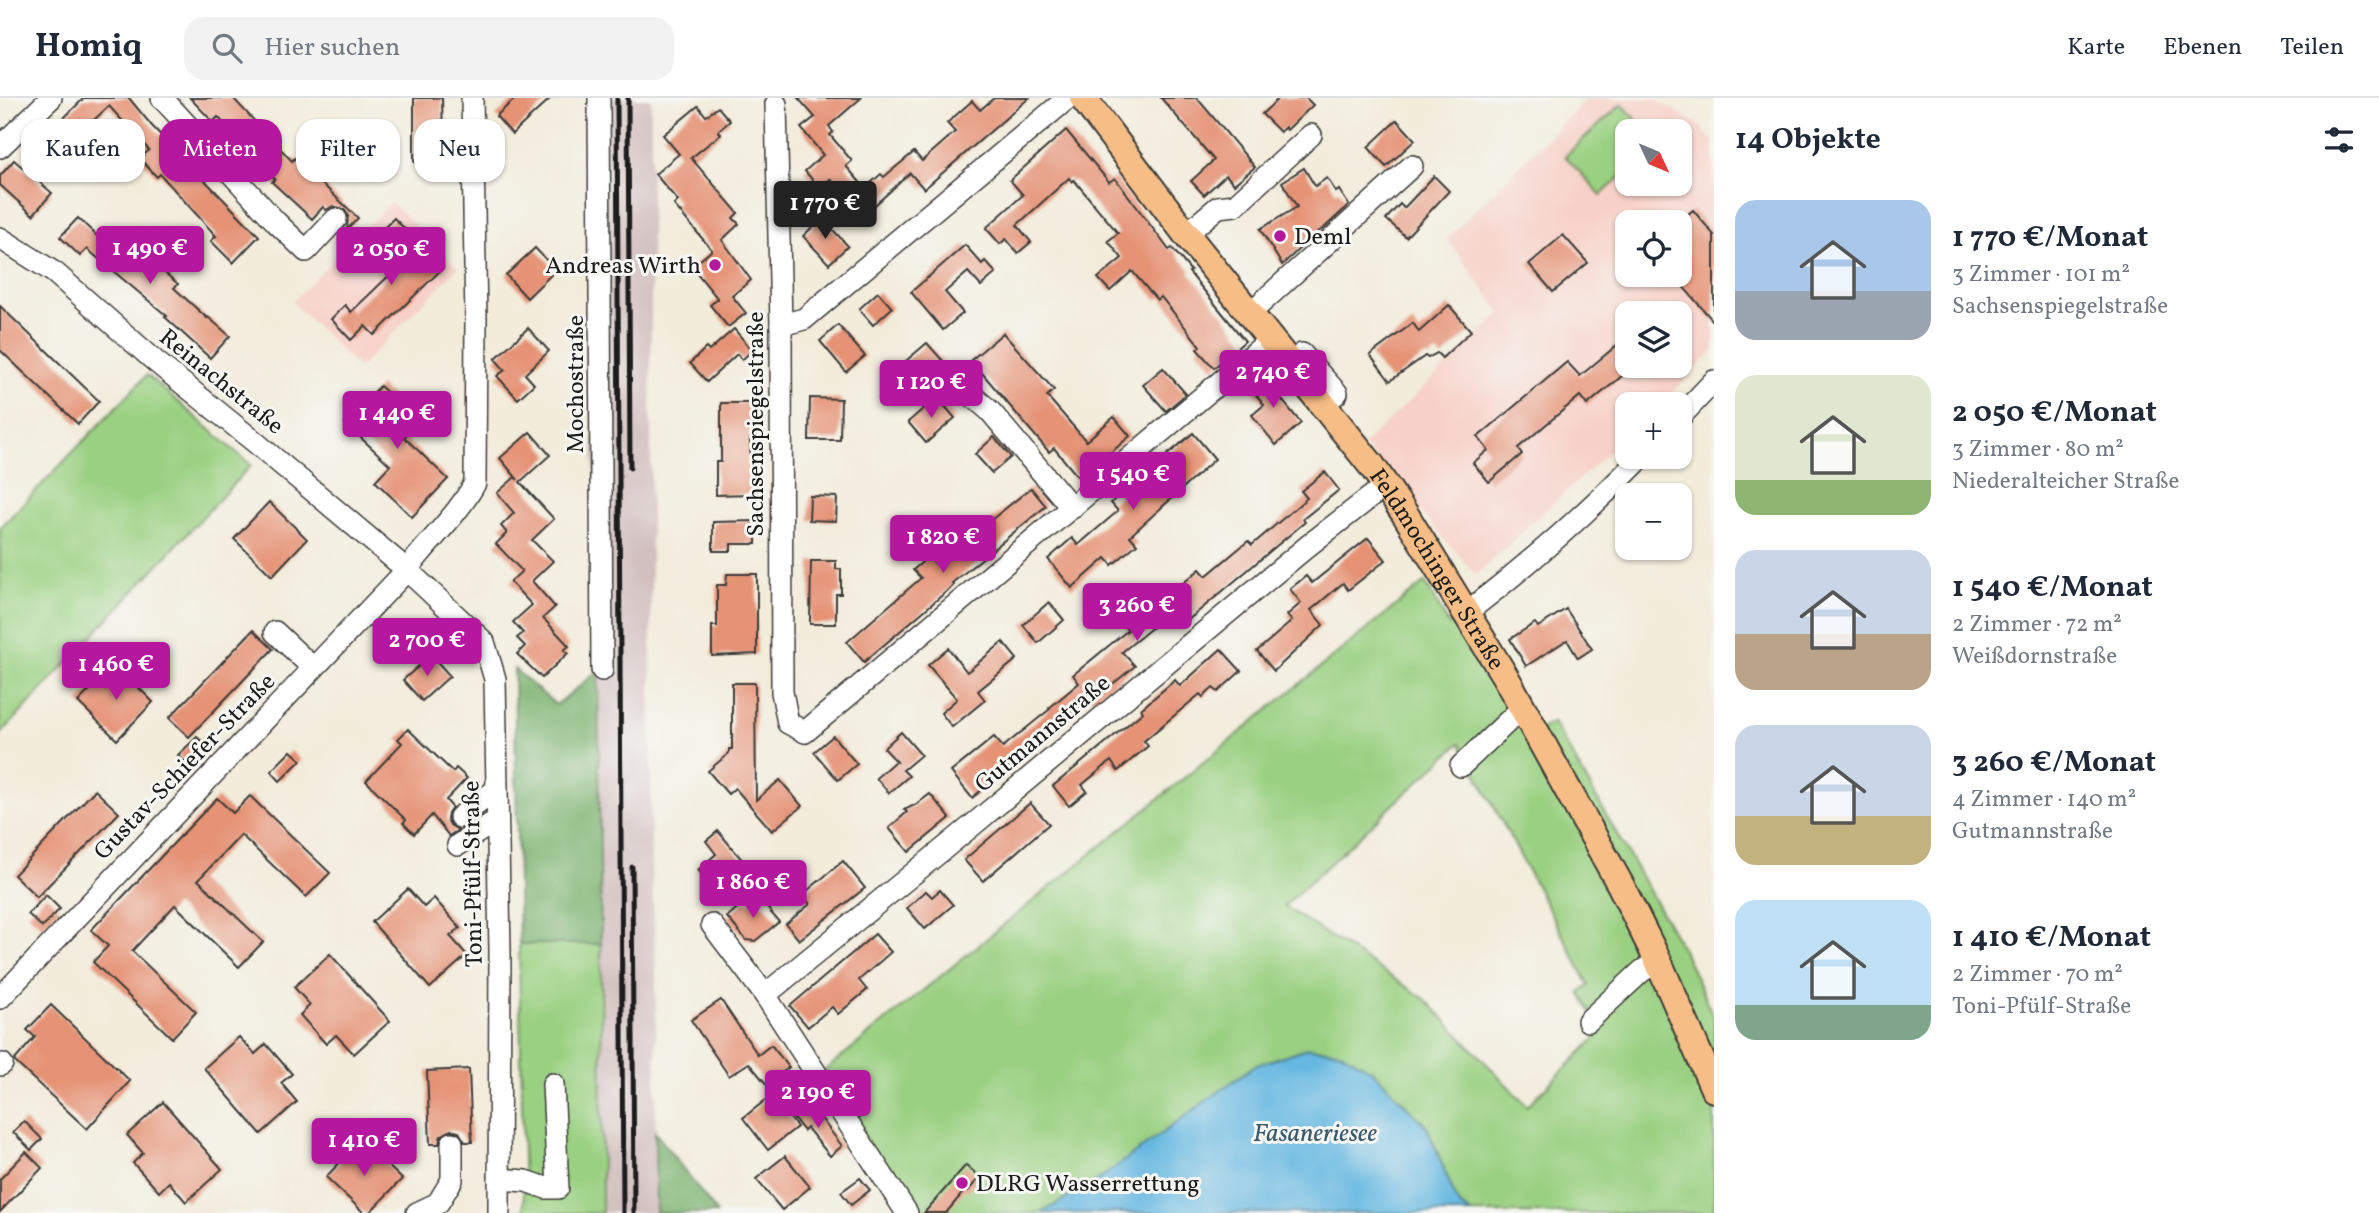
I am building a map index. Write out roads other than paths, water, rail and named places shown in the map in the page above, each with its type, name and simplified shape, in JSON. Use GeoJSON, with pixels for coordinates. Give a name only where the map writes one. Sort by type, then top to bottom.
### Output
{"type":"FeatureCollection","features":[{"type":"Feature","properties":{"kind":"main road","name":"Feldmochinger Straße"},"geometry":{"type":"LineString","coordinates":[[1083,98],[1186,234],[1386,485],[1522,708],[1621,886],[1658,961],[1714,1089]]}},
{"type":"Feature","properties":{"kind":"street"},"geometry":{"type":"LineString","coordinates":[[0,147],[51,98]]}},
{"type":"Feature","properties":{"kind":"street"},"geometry":{"type":"LineString","coordinates":[[162,98],[306,251],[335,219]]}},
{"type":"Feature","properties":{"kind":"street","name":"Gustav-Schiefer-Straße"},"geometry":{"type":"LineString","coordinates":[[0,998],[407,570],[465,502],[475,483],[476,320],[472,98]]}},
{"type":"Feature","properties":{"kind":"street","name":"Mochostraße"},"geometry":{"type":"LineString","coordinates":[[598,98],[602,670]]}},
{"type":"Feature","properties":{"kind":"street"},"geometry":{"type":"LineString","coordinates":[[781,325],[804,319],[1068,98]]}},
{"type":"Feature","properties":{"kind":"street","name":"Sachsenspiegelstraße"},"geometry":{"type":"LineString","coordinates":[[776,104],[781,325],[782,692],[788,723],[805,732],[1072,508]]}},
{"type":"Feature","properties":{"kind":"street"},"geometry":{"type":"LineString","coordinates":[[1186,234],[1218,207],[1235,205],[1311,135]]}},
{"type":"Feature","properties":{"kind":"street"},"geometry":{"type":"LineString","coordinates":[[1249,314],[1412,166]]}},
{"type":"Feature","properties":{"kind":"street","name":"Reinachstraße"},"geometry":{"type":"LineString","coordinates":[[0,237],[55,273],[155,361],[407,570]]}},
{"type":"Feature","properties":{"kind":"street"},"geometry":{"type":"LineString","coordinates":[[961,386],[990,411],[1072,508],[1270,340]]}},
{"type":"Feature","properties":{"kind":"street"},"geometry":{"type":"LineString","coordinates":[[1302,354],[1337,393],[1322,405]]}},
{"type":"Feature","properties":{"kind":"street"},"geometry":{"type":"LineString","coordinates":[[1692,404],[1714,381]]}},
{"type":"Feature","properties":{"kind":"street"},"geometry":{"type":"LineString","coordinates":[[1466,613],[1514,576],[1595,505],[1630,469]]}},
{"type":"Feature","properties":{"kind":"street","name":"Gutmannstraße"},"geometry":{"type":"LineString","coordinates":[[765,995],[1298,553],[1386,485]]}},
{"type":"Feature","properties":{"kind":"street","name":"Toni-Pfülf-Straße"},"geometry":{"type":"LineString","coordinates":[[407,570],[484,642],[495,679],[499,1213]]}},
{"type":"Feature","properties":{"kind":"street"},"geometry":{"type":"LineString","coordinates":[[275,632],[313,668]]}},
{"type":"Feature","properties":{"kind":"street"},"geometry":{"type":"LineString","coordinates":[[1461,766],[1522,708]]}},
{"type":"Feature","properties":{"kind":"street"},"geometry":{"type":"LineString","coordinates":[[460,817],[497,789]]}},
{"type":"Feature","properties":{"kind":"street"},"geometry":{"type":"LineString","coordinates":[[458,845],[497,820]]}},
{"type":"Feature","properties":{"kind":"street"},"geometry":{"type":"LineString","coordinates":[[712,925],[765,995],[907,1213]]}},
{"type":"Feature","properties":{"kind":"street"},"geometry":{"type":"LineString","coordinates":[[1588,1021],[1642,971],[1658,961]]}},
{"type":"Feature","properties":{"kind":"street"},"geometry":{"type":"LineString","coordinates":[[499,1179],[558,1188],[553,1084]]}},
{"type":"Feature","properties":{"kind":"street"},"geometry":{"type":"LineString","coordinates":[[417,1213],[438,1203],[452,1180],[452,1143]]}},
{"type":"Feature","properties":{"kind":"water","name":"Fasaneriesee"},"geometry":{"type":"Polygon","coordinates":[[[1307,1048],[1339,1051],[1373,1071],[1427,1127],[1458,1204],[1471,1213],[1041,1213],[1095,1182],[1254,1066],[1307,1048]]]}},
{"type":"Feature","properties":{"kind":"railway"},"geometry":{"type":"LineString","coordinates":[[617,98],[623,1213]]}},
{"type":"Feature","properties":{"kind":"railway"},"geometry":{"type":"LineString","coordinates":[[628,98],[630,468]]}},
{"type":"Feature","properties":{"kind":"railway"},"geometry":{"type":"LineString","coordinates":[[632,867],[634,1213]]}},
{"type":"Feature","properties":{"kind":"place","name":"Deml"},"geometry":{"type":"Point","coordinates":[1280,236]}},
{"type":"Feature","properties":{"kind":"place","name":"Andreas Wirth"},"geometry":{"type":"Point","coordinates":[715,265]}},
{"type":"Feature","properties":{"kind":"place","name":"DLRG Wasserrettung"},"geometry":{"type":"Point","coordinates":[962,1183]}}]}
